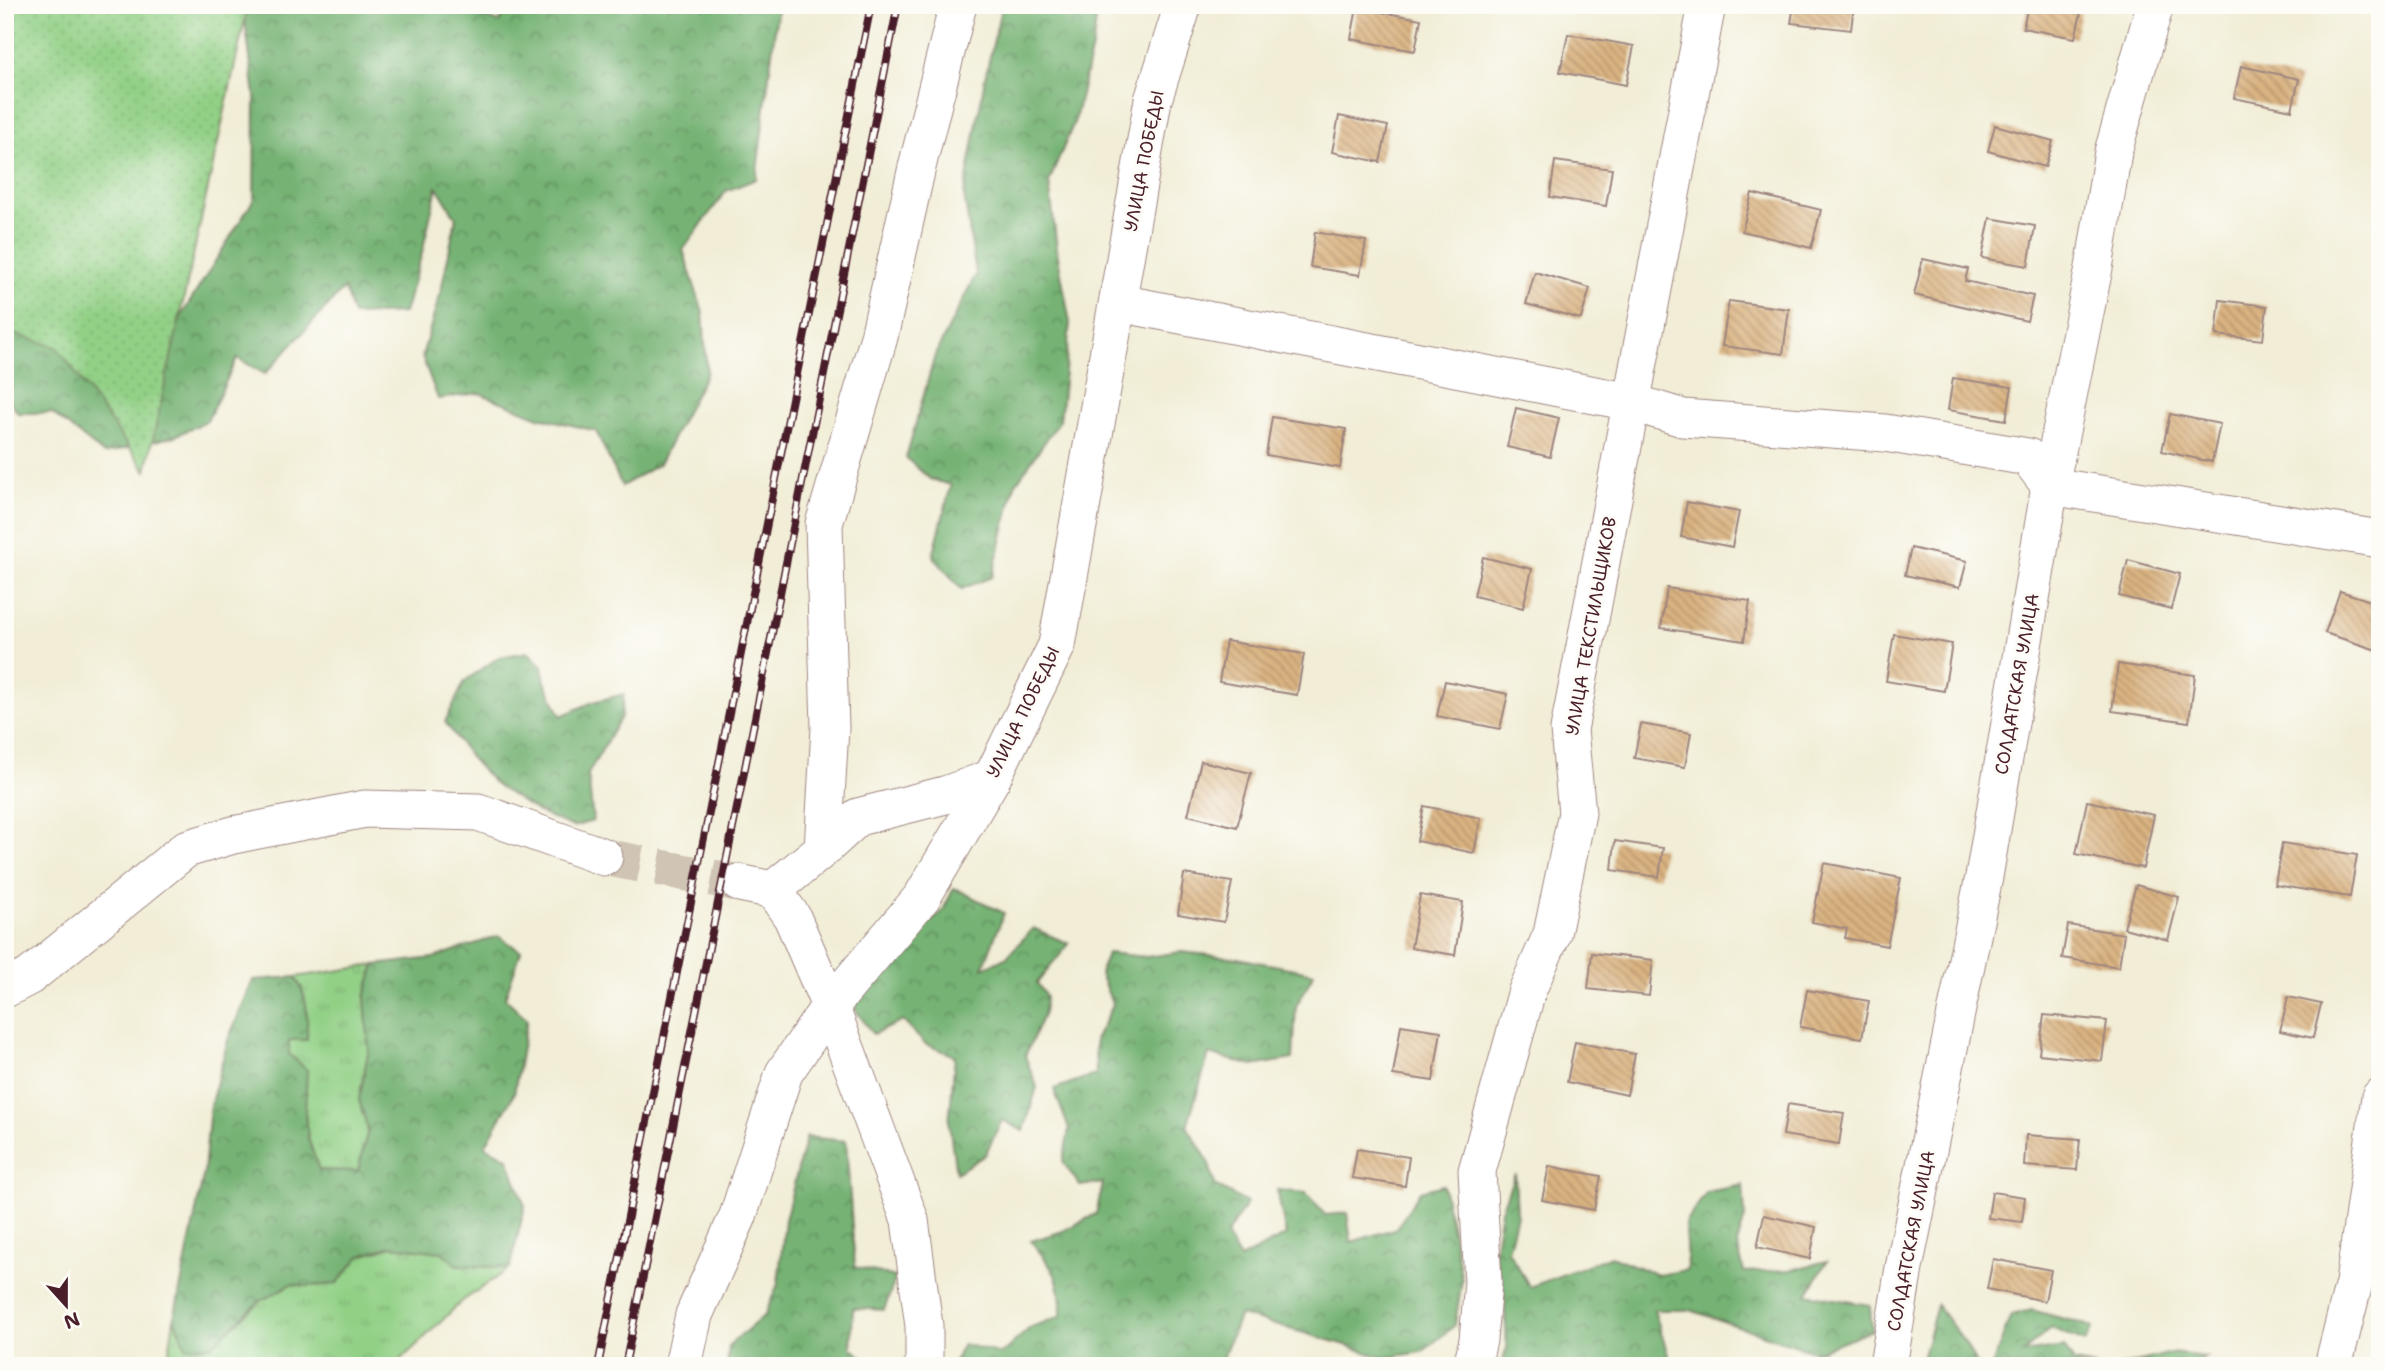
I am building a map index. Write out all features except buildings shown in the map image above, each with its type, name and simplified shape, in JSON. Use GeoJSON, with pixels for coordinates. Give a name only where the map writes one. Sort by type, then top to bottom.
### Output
{"type":"FeatureCollection","features":[{"type":"Feature","properties":{"kind":"street"},"geometry":{"type":"LineString","coordinates":[[824,849],[830,728],[824,524],[879,337],[917,167],[958,5]]}},
{"type":"Feature","properties":{"kind":"street","name":"УЛИЦА ПОБЕДЫ"},"geometry":{"type":"LineString","coordinates":[[683,1366],[694,1315],[738,1216],[784,1073],[830,1006],[922,897],[992,778],[1057,645],[1153,100],[1183,5]]}},
{"type":"Feature","properties":{"kind":"street","name":"УЛИЦА ТЕКСТИЛЬЩИКОВ"},"geometry":{"type":"LineString","coordinates":[[1472,1366],[1478,1340],[1483,1282],[1477,1171],[1527,991],[1552,934],[1577,813],[1569,730],[1707,5]]}},
{"type":"Feature","properties":{"kind":"street","name":"СОЛДАТСКАЯ УЛИЦА"},"geometry":{"type":"LineString","coordinates":[[1888,1366],[1906,1255],[1984,877],[2050,486],[2094,268],[2113,152],[2155,5]]}},
{"type":"Feature","properties":{"kind":"street"},"geometry":{"type":"LineString","coordinates":[[1119,303],[1631,402],[1683,418],[1885,433],[2028,457],[2050,486],[2380,539]]}},
{"type":"Feature","properties":{"kind":"street"},"geometry":{"type":"LineString","coordinates":[[923,1366],[924,1326],[910,1220],[830,1006],[792,916],[756,887],[824,849],[858,817],[945,795],[992,778]]}},
{"type":"Feature","properties":{"kind":"street"},"geometry":{"type":"LineString","coordinates":[[5,989],[30,976],[186,849],[233,835],[365,809],[478,812],[604,857]]}},
{"type":"Feature","properties":{"kind":"street"},"geometry":{"type":"LineString","coordinates":[[2333,1366],[2354,1283],[2380,1097]]}},
{"type":"Feature","properties":{"kind":"green space"},"geometry":{"type":"Polygon","coordinates":[[[5,5],[248,5],[146,471],[57,347],[5,331],[5,5]]]}},
{"type":"Feature","properties":{"kind":"green space"},"geometry":{"type":"Polygon","coordinates":[[[243,5],[482,5],[480,16],[500,22],[506,5],[778,5],[756,179],[726,191],[683,250],[703,313],[707,372],[659,464],[622,486],[596,431],[539,417],[479,393],[438,399],[422,356],[441,291],[456,218],[437,187],[422,253],[404,313],[353,315],[344,288],[265,374],[237,358],[207,421],[175,436],[104,454],[52,413],[18,413],[5,394],[5,296],[155,358],[254,199],[255,96],[243,5]]]}},
{"type":"Feature","properties":{"kind":"green space"},"geometry":{"type":"Polygon","coordinates":[[[1002,5],[1098,5],[1093,43],[1075,120],[1049,182],[1058,257],[1070,323],[1060,420],[1015,485],[992,577],[961,589],[933,556],[951,485],[930,479],[906,458],[935,355],[976,274],[964,195],[985,78],[1002,5]]]}},
{"type":"Feature","properties":{"kind":"green space"},"geometry":{"type":"Polygon","coordinates":[[[528,652],[542,666],[545,682],[561,716],[593,702],[624,694],[621,717],[588,774],[593,821],[573,827],[538,812],[496,785],[471,758],[445,722],[465,681],[499,657],[528,652]]]}},
{"type":"Feature","properties":{"kind":"green space"},"geometry":{"type":"Polygon","coordinates":[[[954,888],[1004,913],[983,968],[1006,958],[1033,928],[1069,944],[1037,983],[1046,996],[1044,1013],[1025,1056],[1037,1087],[1024,1131],[1002,1120],[985,1155],[956,1173],[949,1123],[955,1056],[925,1044],[903,1021],[873,1034],[855,1009],[863,987],[942,912],[954,888]]]}},
{"type":"Feature","properties":{"kind":"green space"},"geometry":{"type":"Polygon","coordinates":[[[498,936],[521,951],[505,998],[527,1019],[514,1094],[485,1146],[508,1158],[525,1206],[510,1268],[457,1265],[442,1252],[392,1246],[360,1256],[336,1284],[291,1284],[259,1302],[211,1346],[186,1347],[174,1319],[204,1172],[210,1107],[228,1040],[253,980],[295,977],[300,985],[306,1007],[307,1040],[289,1040],[289,1054],[307,1070],[305,1113],[308,1138],[319,1170],[358,1171],[368,1130],[359,1100],[369,1049],[365,997],[375,965],[433,958],[498,936]]]}},
{"type":"Feature","properties":{"kind":"green space"},"geometry":{"type":"Polygon","coordinates":[[[1181,952],[1238,958],[1314,973],[1296,1006],[1293,1059],[1253,1066],[1209,1054],[1187,1126],[1208,1161],[1215,1185],[1247,1203],[1226,1235],[1240,1259],[1286,1235],[1277,1190],[1306,1193],[1325,1215],[1347,1213],[1351,1242],[1397,1228],[1420,1191],[1443,1185],[1462,1279],[1455,1325],[1422,1352],[1383,1358],[1240,1315],[1219,1366],[1063,1366],[1051,1362],[1049,1366],[952,1366],[963,1344],[1001,1354],[1031,1327],[1061,1316],[1060,1293],[1055,1275],[1031,1241],[1063,1231],[1096,1214],[1103,1183],[1080,1186],[1063,1162],[1069,1129],[1054,1089],[1096,1074],[1095,1040],[1113,1005],[1100,974],[1107,953],[1147,957],[1181,952]]]}},
{"type":"Feature","properties":{"kind":"green space"},"geometry":{"type":"Polygon","coordinates":[[[375,965],[365,997],[369,1049],[359,1100],[368,1129],[358,1171],[318,1170],[289,1055],[289,1040],[307,1039],[305,999],[295,977],[375,965]]]}},
{"type":"Feature","properties":{"kind":"green space"},"geometry":{"type":"Polygon","coordinates":[[[806,1137],[846,1141],[855,1267],[896,1277],[884,1310],[853,1308],[851,1348],[876,1366],[727,1366],[729,1345],[765,1315],[778,1284],[785,1220],[806,1137]]]}},
{"type":"Feature","properties":{"kind":"green space"},"geometry":{"type":"Polygon","coordinates":[[[1515,1174],[1517,1215],[1508,1251],[1530,1287],[1611,1256],[1658,1275],[1687,1270],[1685,1223],[1707,1192],[1743,1185],[1745,1217],[1737,1244],[1744,1272],[1790,1270],[1827,1261],[1807,1294],[1870,1305],[1872,1330],[1815,1352],[1690,1310],[1654,1310],[1670,1361],[1666,1366],[1501,1366],[1507,1348],[1504,1294],[1494,1252],[1501,1210],[1515,1174]]]}},
{"type":"Feature","properties":{"kind":"green space"},"geometry":{"type":"Polygon","coordinates":[[[392,1246],[442,1252],[457,1265],[510,1268],[461,1302],[395,1366],[167,1366],[174,1319],[186,1346],[211,1346],[259,1302],[291,1284],[336,1284],[360,1256],[392,1246]]]}},
{"type":"Feature","properties":{"kind":"green space"},"geometry":{"type":"Polygon","coordinates":[[[1937,1305],[1967,1346],[1977,1366],[1920,1366],[1937,1305]]]}},
{"type":"Feature","properties":{"kind":"green space"},"geometry":{"type":"Polygon","coordinates":[[[2032,1310],[2093,1327],[2085,1342],[2051,1328],[2023,1353],[2064,1347],[2074,1362],[2095,1366],[1992,1366],[2011,1315],[2032,1310]]]}},
{"type":"Feature","properties":{"kind":"green space"},"geometry":{"type":"Polygon","coordinates":[[[2171,1353],[2206,1357],[2189,1366],[2121,1366],[2171,1353]]]}},
{"type":"Feature","properties":{"kind":"tunnel"},"geometry":{"type":"LineString","coordinates":[[604,857],[739,883]]}},
{"type":"Feature","properties":{"kind":"railway"},"geometry":{"type":"LineString","coordinates":[[598,1366],[871,5]]}},
{"type":"Feature","properties":{"kind":"railway"},"geometry":{"type":"LineString","coordinates":[[625,1366],[898,5]]}}]}
